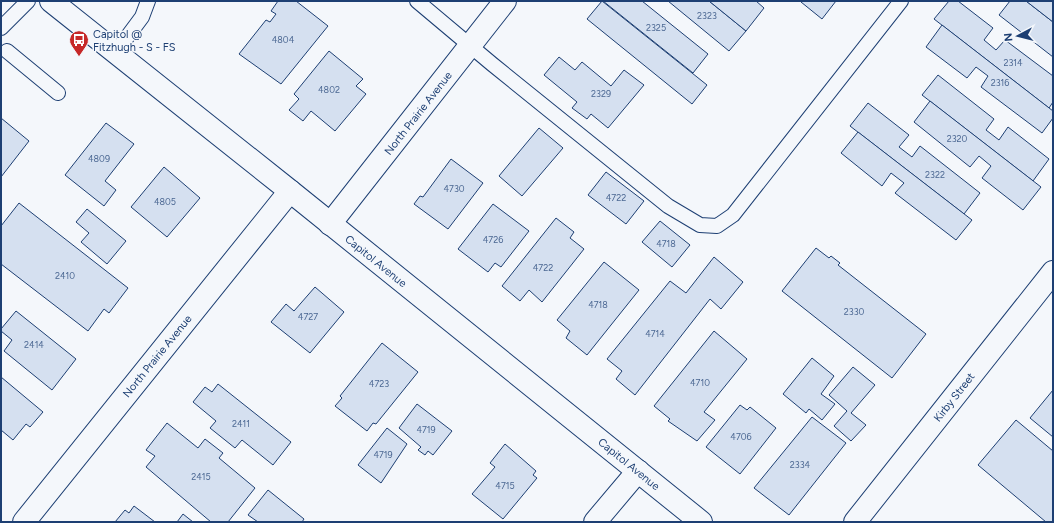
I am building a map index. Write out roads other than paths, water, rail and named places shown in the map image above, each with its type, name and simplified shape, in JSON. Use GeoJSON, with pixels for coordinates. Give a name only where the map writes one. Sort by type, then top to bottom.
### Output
{"type":"FeatureCollection","features":[{"type":"Feature","properties":{"kind":"street","name":"Capitol Avenue"},"geometry":{"type":"LineString","coordinates":[[51,1],[290,191],[701,522]]}},
{"type":"Feature","properties":{"kind":"street","name":"North Prairie Avenue"},"geometry":{"type":"LineString","coordinates":[[330,224],[505,1]]}},
{"type":"Feature","properties":{"kind":"street","name":"North Prairie Avenue"},"geometry":{"type":"LineString","coordinates":[[24,522],[290,191]]}},
{"type":"Feature","properties":{"kind":"street","name":"Kirby Street"},"geometry":{"type":"LineString","coordinates":[[855,522],[1053,272]]}},
{"type":"Feature","properties":{"kind":"street"},"geometry":{"type":"LineString","coordinates":[[595,522],[638,471]]}},
{"type":"Feature","properties":{"kind":"lane"},"geometry":{"type":"LineString","coordinates":[[28,1],[1,28],[4,52],[58,93]]}},
{"type":"Feature","properties":{"kind":"lane"},"geometry":{"type":"LineString","coordinates":[[116,52],[142,17],[148,1]]}},
{"type":"Feature","properties":{"kind":"lane"},"geometry":{"type":"LineString","coordinates":[[417,1],[668,206],[700,225],[717,226],[733,215],[901,1]]}},
{"type":"Feature","properties":{"kind":"place","name":"Capitol @ Fitzhugh - S - FS"},"geometry":{"type":"Point","coordinates":[79,57]}}]}
